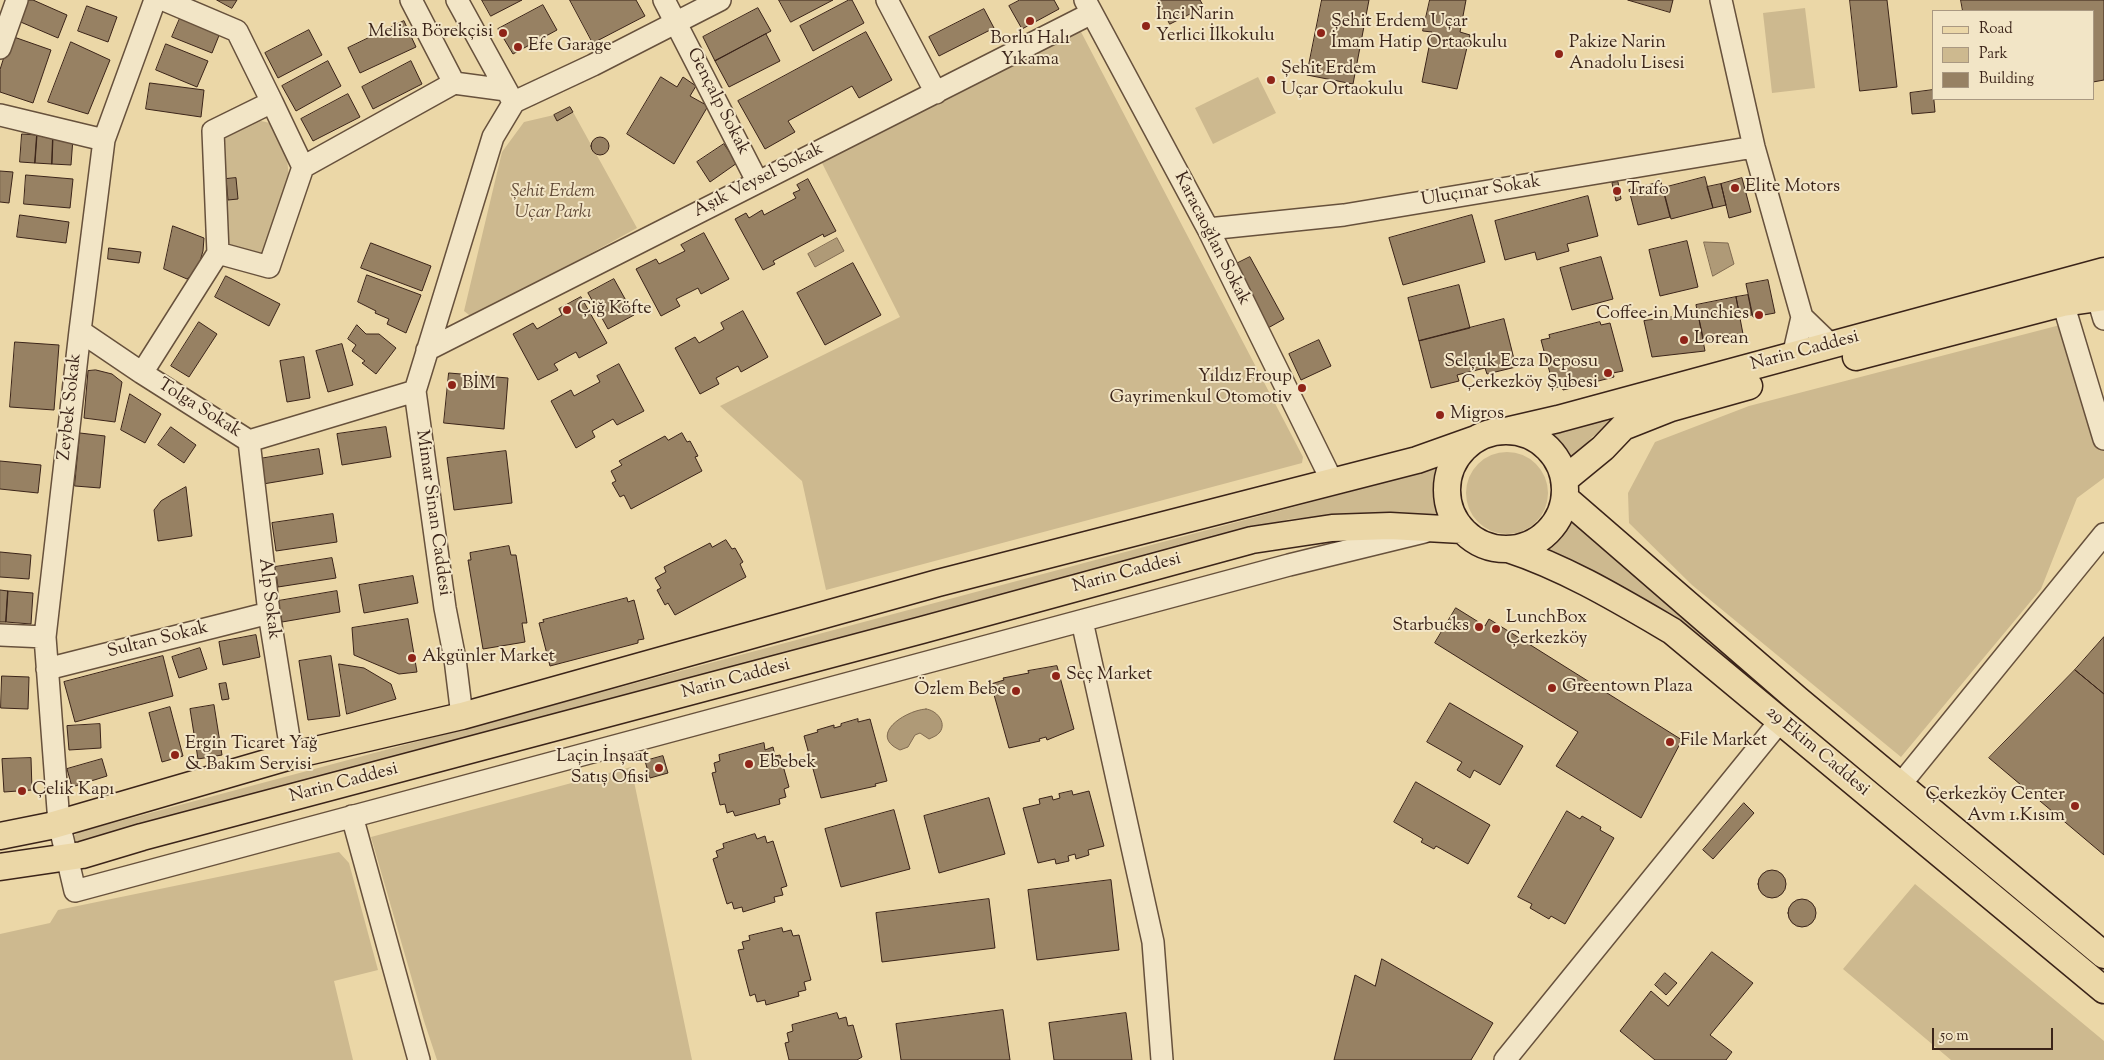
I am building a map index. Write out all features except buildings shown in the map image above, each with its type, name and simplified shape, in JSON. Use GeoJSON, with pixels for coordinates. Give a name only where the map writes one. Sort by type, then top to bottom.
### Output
{"type":"FeatureCollection","features":[{"type":"Feature","properties":{"kind":"main road","name":"Narin Caddesi"},"geometry":{"type":"LineString","coordinates":[[1506,431],[1558,419],[2104,271]]}},
{"type":"Feature","properties":{"kind":"main road","name":"Narin Caddesi"},"geometry":{"type":"LineString","coordinates":[[1564,489],[1623,426],[1671,408],[1773,379],[2063,303],[2102,305]]}},
{"type":"Feature","properties":{"kind":"main road"},"geometry":{"type":"LineString","coordinates":[[0,836],[54,824],[294,755],[462,716],[938,583],[1417,460],[1490,433],[1506,431],[1522,433],[1538,440],[1550,451],[1559,464],[1564,489],[1560,514],[1551,528],[1539,539],[1524,546],[1508,549],[1491,547],[1450,529],[1453,516],[1447,499],[1447,481],[1452,464],[1462,450],[1476,439]]}},
{"type":"Feature","properties":{"kind":"main road","name":"29 Ekim Caddesi"},"geometry":{"type":"LineString","coordinates":[[1564,489],[1789,693],[2104,955]]}},
{"type":"Feature","properties":{"kind":"main road","name":"Narin Caddesi"},"geometry":{"type":"LineString","coordinates":[[7,867],[82,855],[142,837],[903,636],[1252,540],[1332,528],[1390,526],[1450,529]]}},
{"type":"Feature","properties":{"kind":"main road","name":"29 Ekim Caddesi"},"geometry":{"type":"LineString","coordinates":[[1508,549],[1538,559],[1572,575],[1672,631],[2104,990]]}},
{"type":"Feature","properties":{"kind":"street"},"geometry":{"type":"LineString","coordinates":[[0,48],[17,0]]}},
{"type":"Feature","properties":{"kind":"street","name":"Zeybek Sokak"},"geometry":{"type":"LineString","coordinates":[[155,0],[104,140],[80,331],[44,637],[54,824],[75,891],[352,816]]}},
{"type":"Feature","properties":{"kind":"street"},"geometry":{"type":"LineString","coordinates":[[164,0],[237,31],[303,167]]}},
{"type":"Feature","properties":{"kind":"street"},"geometry":{"type":"LineString","coordinates":[[410,0],[454,82]]}},
{"type":"Feature","properties":{"kind":"street"},"geometry":{"type":"LineString","coordinates":[[458,0],[510,96]]}},
{"type":"Feature","properties":{"kind":"street","name":"Gençalp Sokak"},"geometry":{"type":"LineString","coordinates":[[664,0],[757,181]]}},
{"type":"Feature","properties":{"kind":"street"},"geometry":{"type":"LineString","coordinates":[[218,254],[269,267],[303,167],[454,82],[510,96],[676,23],[720,0]]}},
{"type":"Feature","properties":{"kind":"street"},"geometry":{"type":"LineString","coordinates":[[887,0],[936,92]]}},
{"type":"Feature","properties":{"kind":"street"},"geometry":{"type":"LineString","coordinates":[[1720,0],[1754,147],[1802,317],[1793,356]]}},
{"type":"Feature","properties":{"kind":"street","name":"Aşık Veysel Sokak"},"geometry":{"type":"LineString","coordinates":[[427,350],[718,203],[757,181],[936,92],[1088,6]]}},
{"type":"Feature","properties":{"kind":"street","name":"Karacaoğlan Sokak"},"geometry":{"type":"LineString","coordinates":[[1088,6],[1208,229],[1332,481]]}},
{"type":"Feature","properties":{"kind":"street","name":"Mimar Sinan Caddesi"},"geometry":{"type":"LineString","coordinates":[[462,716],[414,391],[494,137],[510,96]]}},
{"type":"Feature","properties":{"kind":"street"},"geometry":{"type":"LineString","coordinates":[[142,373],[218,254],[213,131],[272,102]]}},
{"type":"Feature","properties":{"kind":"street"},"geometry":{"type":"LineString","coordinates":[[0,115],[104,140]]}},
{"type":"Feature","properties":{"kind":"street","name":"Uluçınar Sokak"},"geometry":{"type":"LineString","coordinates":[[1208,229],[1344,215],[1754,147]]}},
{"type":"Feature","properties":{"kind":"street"},"geometry":{"type":"LineString","coordinates":[[2063,303],[2104,439]]}},
{"type":"Feature","properties":{"kind":"street"},"geometry":{"type":"LineString","coordinates":[[1802,317],[1831,345]]}},
{"type":"Feature","properties":{"kind":"street","name":"Tolga Sokak"},"geometry":{"type":"LineString","coordinates":[[80,331],[249,441],[414,391]]}},
{"type":"Feature","properties":{"kind":"street","name":"Alp Sokak"},"geometry":{"type":"LineString","coordinates":[[249,441],[270,613],[289,738],[294,755]]}},
{"type":"Feature","properties":{"kind":"street"},"geometry":{"type":"LineString","coordinates":[[419,1060],[352,816],[1289,565],[1450,529]]}},
{"type":"Feature","properties":{"kind":"street"},"geometry":{"type":"LineString","coordinates":[[1900,785],[2104,534]]}},
{"type":"Feature","properties":{"kind":"street","name":"Sultan Sokak"},"geometry":{"type":"LineString","coordinates":[[47,669],[270,613]]}},
{"type":"Feature","properties":{"kind":"street"},"geometry":{"type":"LineString","coordinates":[[1082,622],[1153,942],[1162,1060]]}},
{"type":"Feature","properties":{"kind":"street"},"geometry":{"type":"LineString","coordinates":[[0,635],[44,637]]}},
{"type":"Feature","properties":{"kind":"street"},"geometry":{"type":"LineString","coordinates":[[1505,1060],[1781,720]]}},
{"type":"Feature","properties":{"kind":"green space"},"geometry":{"type":"Polygon","coordinates":[[[1805,8],[1815,88],[1772,93],[1763,13],[1805,8]]]}},
{"type":"Feature","properties":{"kind":"green space"},"geometry":{"type":"Polygon","coordinates":[[[1080,30],[1303,457],[1302,463],[826,590],[802,481],[720,406],[900,317],[821,161],[1080,30]]]}},
{"type":"Feature","properties":{"kind":"green space"},"geometry":{"type":"Polygon","coordinates":[[[1258,77],[1276,113],[1213,144],[1195,108],[1258,77]]]}},
{"type":"Feature","properties":{"kind":"green space","name":"Şehit Erdem Uçar Parkı"},"geometry":{"type":"Polygon","coordinates":[[[573,112],[637,228],[473,318],[464,311],[502,152],[524,122],[554,115],[557,120],[573,112]]]}},
{"type":"Feature","properties":{"kind":"green space"},"geometry":{"type":"Polygon","coordinates":[[[252,119],[270,123],[287,158],[289,179],[262,258],[242,252],[227,243],[225,133],[252,119]]]}},
{"type":"Feature","properties":{"kind":"green space"},"geometry":{"type":"Polygon","coordinates":[[[2064,324],[2104,452],[2104,478],[2077,498],[2041,589],[1901,757],[1692,585],[1629,523],[1628,493],[1655,442],[1749,406],[2064,324]]]}},
{"type":"Feature","properties":{"kind":"green space"},"geometry":{"type":"Polygon","coordinates":[[[1719,385],[1604,429],[1592,437],[1571,462],[1546,438],[1561,430],[1719,385]]]}},
{"type":"Feature","properties":{"kind":"green space"},"geometry":{"type":"Polygon","coordinates":[[[1507,452],[1523,456],[1536,464],[1544,477],[1548,493],[1544,509],[1536,522],[1523,530],[1507,534],[1491,530],[1478,522],[1470,509],[1466,493],[1470,477],[1478,464],[1491,456],[1507,452]]]}},
{"type":"Feature","properties":{"kind":"green space"},"geometry":{"type":"Polygon","coordinates":[[[1439,468],[1442,472],[1440,489],[1442,517],[1364,513],[1290,519],[1032,586],[100,836],[77,842],[74,838],[79,832],[1439,468]]]}},
{"type":"Feature","properties":{"kind":"green space"},"geometry":{"type":"Polygon","coordinates":[[[1567,507],[2104,961],[2104,985],[1675,626],[1530,549],[1554,532],[1567,507]]]}},
{"type":"Feature","properties":{"kind":"green space"},"geometry":{"type":"Polygon","coordinates":[[[631,767],[692,1060],[437,1060],[371,837],[631,767]]]}},
{"type":"Feature","properties":{"kind":"green space"},"geometry":{"type":"Polygon","coordinates":[[[339,852],[349,863],[378,970],[334,981],[353,1060],[0,1060],[0,934],[50,923],[58,910],[339,852]]]}},
{"type":"Feature","properties":{"kind":"green space"},"geometry":{"type":"Polygon","coordinates":[[[1915,884],[2104,1041],[2104,1060],[1951,1060],[1843,969],[1915,884]]]}},
{"type":"Feature","properties":{"kind":"shaded area"},"geometry":{"type":"Polygon","coordinates":[[[837,238],[844,251],[815,267],[808,254],[837,238]]]}},
{"type":"Feature","properties":{"kind":"shaded area"},"geometry":{"type":"Polygon","coordinates":[[[1704,242],[1728,243],[1734,264],[1713,276],[1704,242]]]}},
{"type":"Feature","properties":{"kind":"shaded area"},"geometry":{"type":"Polygon","coordinates":[[[926,709],[937,714],[939,717],[942,728],[939,733],[929,739],[920,733],[915,735],[908,747],[900,750],[891,744],[887,737],[888,731],[893,724],[900,718],[918,710],[926,709]]]}},
{"type":"Feature","properties":{"kind":"place","name":"Borlu Halı Yıkama"},"geometry":{"type":"Point","coordinates":[1030,21]}},
{"type":"Feature","properties":{"kind":"place","name":"İnci Narin Yerlici İlkokulu"},"geometry":{"type":"Point","coordinates":[1146,26]}},
{"type":"Feature","properties":{"kind":"place","name":"Melisa Börekçisi"},"geometry":{"type":"Point","coordinates":[503,33]}},
{"type":"Feature","properties":{"kind":"place","name":"Şehit Erdem Uçar İmam Hatip Ortaokulu"},"geometry":{"type":"Point","coordinates":[1321,33]}},
{"type":"Feature","properties":{"kind":"place","name":"Efe Garage"},"geometry":{"type":"Point","coordinates":[518,47]}},
{"type":"Feature","properties":{"kind":"place","name":"Pakize Narin Anadolu Lisesi"},"geometry":{"type":"Point","coordinates":[1559,54]}},
{"type":"Feature","properties":{"kind":"place","name":"Şehit Erdem Uçar Ortaokulu"},"geometry":{"type":"Point","coordinates":[1271,80]}},
{"type":"Feature","properties":{"kind":"place","name":"Elite Motors"},"geometry":{"type":"Point","coordinates":[1735,188]}},
{"type":"Feature","properties":{"kind":"place","name":"Trafo"},"geometry":{"type":"Point","coordinates":[1617,191]}},
{"type":"Feature","properties":{"kind":"place","name":"Çiğ Köfte"},"geometry":{"type":"Point","coordinates":[567,310]}},
{"type":"Feature","properties":{"kind":"place","name":"Coffee-in Munchies"},"geometry":{"type":"Point","coordinates":[1759,315]}},
{"type":"Feature","properties":{"kind":"place","name":"Lorean"},"geometry":{"type":"Point","coordinates":[1684,340]}},
{"type":"Feature","properties":{"kind":"place","name":"Selçuk Ecza Deposu Çerkezköy Şubesi"},"geometry":{"type":"Point","coordinates":[1608,373]}},
{"type":"Feature","properties":{"kind":"place","name":"BİM"},"geometry":{"type":"Point","coordinates":[452,385]}},
{"type":"Feature","properties":{"kind":"place","name":"Yıldız Froup Gayrimenkul Otomotiv"},"geometry":{"type":"Point","coordinates":[1302,388]}},
{"type":"Feature","properties":{"kind":"place","name":"Migros"},"geometry":{"type":"Point","coordinates":[1440,415]}},
{"type":"Feature","properties":{"kind":"place","name":"Starbucks"},"geometry":{"type":"Point","coordinates":[1479,627]}},
{"type":"Feature","properties":{"kind":"place","name":"LunchBox Çerkezköy"},"geometry":{"type":"Point","coordinates":[1496,629]}},
{"type":"Feature","properties":{"kind":"place","name":"Akgünler Market"},"geometry":{"type":"Point","coordinates":[412,658]}},
{"type":"Feature","properties":{"kind":"place","name":"Seç Market"},"geometry":{"type":"Point","coordinates":[1056,676]}},
{"type":"Feature","properties":{"kind":"place","name":"Greentown Plaza"},"geometry":{"type":"Point","coordinates":[1552,688]}},
{"type":"Feature","properties":{"kind":"place","name":"Özlem Bebe"},"geometry":{"type":"Point","coordinates":[1016,691]}},
{"type":"Feature","properties":{"kind":"place","name":"File Market"},"geometry":{"type":"Point","coordinates":[1670,742]}},
{"type":"Feature","properties":{"kind":"place","name":"Ergin Ticaret Yağ & Bakım Servisi"},"geometry":{"type":"Point","coordinates":[175,755]}},
{"type":"Feature","properties":{"kind":"place","name":"Ebebek"},"geometry":{"type":"Point","coordinates":[749,764]}},
{"type":"Feature","properties":{"kind":"place","name":"Laçin İnşaat Satış Ofisi"},"geometry":{"type":"Point","coordinates":[659,768]}},
{"type":"Feature","properties":{"kind":"place","name":"Çelik Kapı"},"geometry":{"type":"Point","coordinates":[22,791]}},
{"type":"Feature","properties":{"kind":"place","name":"Çerkezköy Center Avm 1.Kısım"},"geometry":{"type":"Point","coordinates":[2075,806]}}]}
